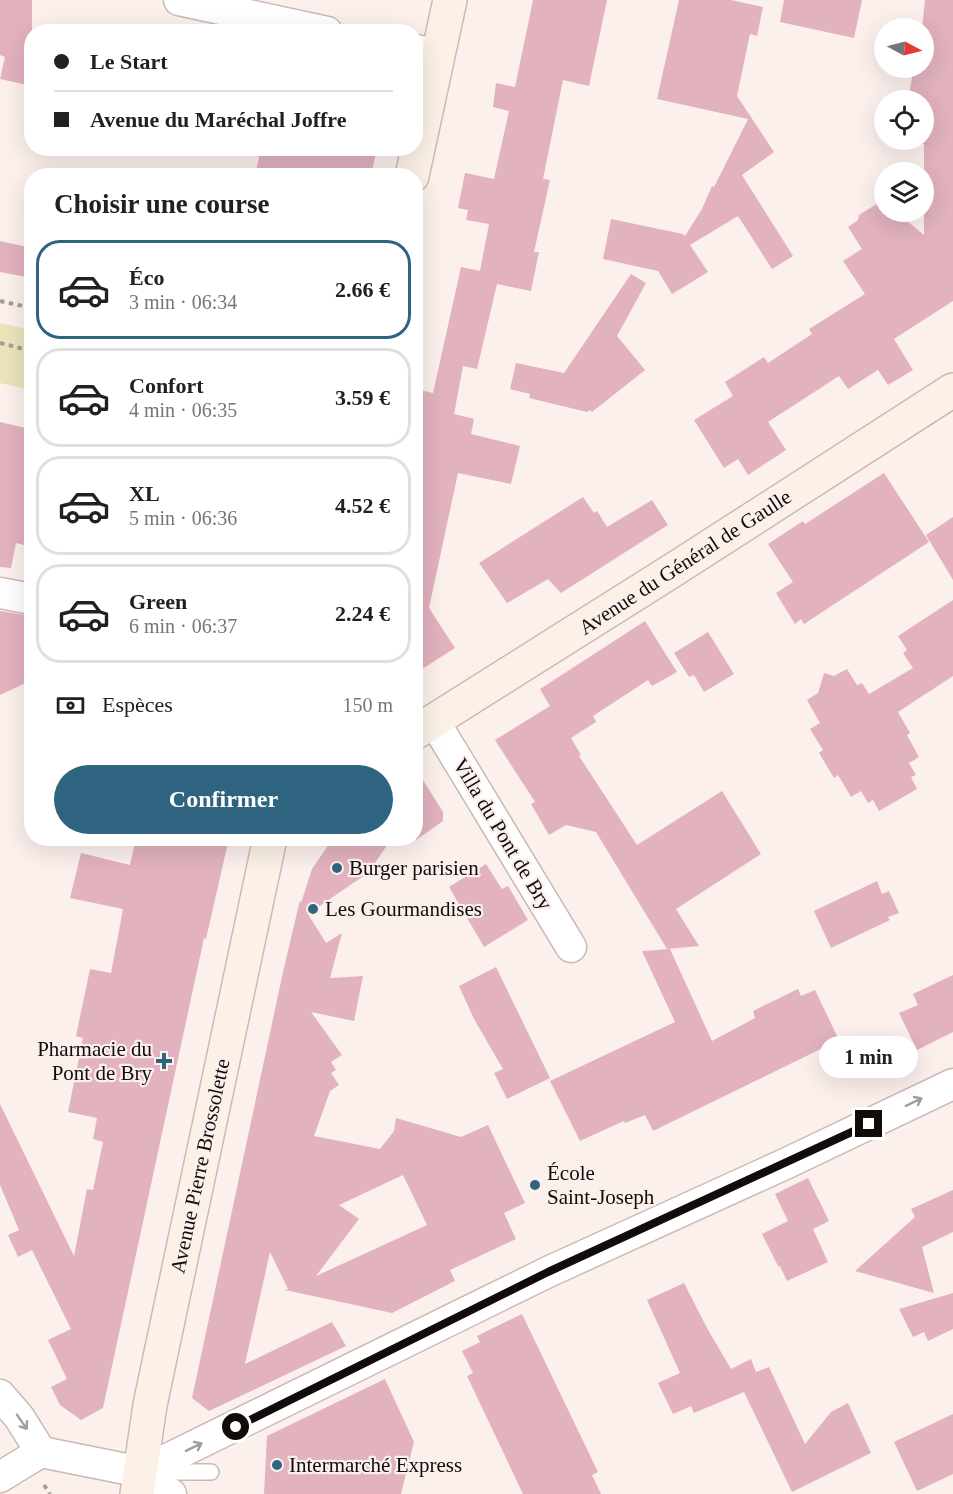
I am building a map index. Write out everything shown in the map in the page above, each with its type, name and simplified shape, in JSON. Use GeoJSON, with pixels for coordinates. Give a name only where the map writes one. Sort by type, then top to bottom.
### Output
{"type":"FeatureCollection","features":[{"type":"Feature","properties":{"kind":"main road"},"geometry":{"type":"LineString","coordinates":[[423,86],[427,53],[450,0]]}},
{"type":"Feature","properties":{"kind":"main road","name":"Avenue du Général de Gaulle"},"geometry":{"type":"LineString","coordinates":[[425,727],[953,390]]}},
{"type":"Feature","properties":{"kind":"main road","name":"Avenue Pierre Brossolette"},"geometry":{"type":"LineString","coordinates":[[139,1483],[150,1405],[268,846]]}},
{"type":"Feature","properties":{"kind":"street"},"geometry":{"type":"LineString","coordinates":[[179,0],[290,24]]}},
{"type":"Feature","properties":{"kind":"street"},"geometry":{"type":"LineString","coordinates":[[0,593],[24,598]]}},
{"type":"Feature","properties":{"kind":"street","name":"Villa du Pont de Bry"},"geometry":{"type":"LineString","coordinates":[[425,727],[572,947]]}},
{"type":"Feature","properties":{"kind":"street"},"geometry":{"type":"LineString","coordinates":[[139,1483],[548,1272],[786,1164],[953,1084]]}},
{"type":"Feature","properties":{"kind":"street"},"geometry":{"type":"LineString","coordinates":[[0,1395],[19,1417],[41,1452],[171,1494]]}},
{"type":"Feature","properties":{"kind":"street"},"geometry":{"type":"LineString","coordinates":[[4,1483],[41,1452]]}},
{"type":"Feature","properties":{"kind":"lane"},"geometry":{"type":"LineString","coordinates":[[139,1483],[211,1473]]}},
{"type":"Feature","properties":{"kind":"path"},"geometry":{"type":"LineString","coordinates":[[0,301],[24,306]]}},
{"type":"Feature","properties":{"kind":"path"},"geometry":{"type":"LineString","coordinates":[[0,343],[24,349]]}},
{"type":"Feature","properties":{"kind":"shaded area"},"geometry":{"type":"Polygon","coordinates":[[[0,323],[24,328],[24,388],[0,383],[0,323]]]}},
{"type":"Feature","properties":{"kind":"building"},"geometry":{"type":"Polygon","coordinates":[[[0,0],[32,0],[32,24],[24,24],[24,84],[0,79],[5,57],[0,55],[0,0]]]}},
{"type":"Feature","properties":{"kind":"building"},"geometry":{"type":"Polygon","coordinates":[[[533,0],[607,0],[589,86],[563,80],[543,179],[550,180],[534,252],[539,252],[531,291],[497,284],[477,369],[463,366],[454,414],[474,419],[471,434],[520,446],[511,484],[458,473],[429,608],[455,648],[423,669],[423,391],[433,393],[461,267],[480,271],[489,224],[466,220],[468,210],[458,208],[465,173],[494,179],[509,111],[493,107],[496,83],[515,87],[533,0]]]}},
{"type":"Feature","properties":{"kind":"building"},"geometry":{"type":"Polygon","coordinates":[[[679,0],[731,0],[763,7],[757,36],[750,34],[737,96],[774,152],[742,175],[793,256],[772,269],[738,216],[690,245],[708,272],[672,294],[658,271],[603,259],[611,219],[685,236],[702,209],[712,186],[714,187],[748,119],[657,99],[679,0]]]}},
{"type":"Feature","properties":{"kind":"building"},"geometry":{"type":"Polygon","coordinates":[[[784,0],[862,0],[854,38],[780,22],[784,0]]]}},
{"type":"Feature","properties":{"kind":"building"},"geometry":{"type":"Polygon","coordinates":[[[925,0],[953,0],[953,301],[894,339],[913,370],[888,385],[878,370],[848,389],[839,376],[768,422],[786,450],[748,475],[738,459],[724,468],[694,420],[733,396],[725,382],[764,357],[768,363],[812,334],[809,329],[865,294],[843,261],[862,249],[848,227],[858,220],[859,215],[874,206],[874,222],[908,222],[924,235],[924,222],[934,222],[934,162],[924,162],[924,150],[934,150],[934,90],[910,90],[912,78],[934,78],[934,18],[923,18],[925,0]]]}},
{"type":"Feature","properties":{"kind":"building"},"geometry":{"type":"Polygon","coordinates":[[[259,156],[375,156],[373,168],[257,168],[259,156]]]}},
{"type":"Feature","properties":{"kind":"building"},"geometry":{"type":"Polygon","coordinates":[[[0,241],[24,246],[24,276],[0,272],[0,241]]]}},
{"type":"Feature","properties":{"kind":"building"},"geometry":{"type":"Polygon","coordinates":[[[631,274],[646,283],[617,336],[645,370],[592,412],[529,398],[530,394],[510,389],[516,363],[564,373],[631,274]]]}},
{"type":"Feature","properties":{"kind":"building"},"geometry":{"type":"Polygon","coordinates":[[[0,422],[24,428],[24,545],[16,543],[11,568],[0,567],[0,422]]]}},
{"type":"Feature","properties":{"kind":"building"},"geometry":{"type":"Polygon","coordinates":[[[884,473],[929,542],[804,624],[801,619],[795,624],[776,593],[793,582],[768,544],[803,521],[805,524],[884,473]]]}},
{"type":"Feature","properties":{"kind":"building"},"geometry":{"type":"Polygon","coordinates":[[[583,497],[594,513],[597,511],[607,527],[652,500],[668,525],[561,593],[548,579],[507,603],[479,563],[583,497]]]}},
{"type":"Feature","properties":{"kind":"building"},"geometry":{"type":"Polygon","coordinates":[[[953,517],[953,580],[926,535],[953,517]]]}},
{"type":"Feature","properties":{"kind":"building"},"geometry":{"type":"Polygon","coordinates":[[[953,600],[953,676],[898,712],[910,733],[907,735],[919,757],[909,763],[916,775],[911,777],[917,789],[879,811],[873,800],[868,803],[861,791],[851,797],[838,775],[834,778],[819,753],[823,750],[810,729],[820,723],[807,700],[818,693],[824,673],[834,676],[847,669],[857,685],[862,683],[869,694],[913,668],[903,653],[907,650],[898,636],[953,600]]]}},
{"type":"Feature","properties":{"kind":"building"},"geometry":{"type":"Polygon","coordinates":[[[0,611],[24,615],[24,684],[0,695],[0,611]]]}},
{"type":"Feature","properties":{"kind":"building"},"geometry":{"type":"Polygon","coordinates":[[[645,621],[677,672],[652,686],[648,680],[593,716],[596,722],[571,738],[581,755],[579,756],[637,845],[722,791],[761,854],[676,909],[699,946],[667,949],[596,832],[566,825],[549,835],[531,804],[535,802],[495,740],[550,706],[540,689],[645,621]]]}},
{"type":"Feature","properties":{"kind":"building"},"geometry":{"type":"Polygon","coordinates":[[[708,632],[734,674],[704,692],[694,675],[689,677],[674,653],[708,632]]]}},
{"type":"Feature","properties":{"kind":"building"},"geometry":{"type":"Polygon","coordinates":[[[423,780],[443,812],[443,821],[423,835],[423,780]]]}},
{"type":"Feature","properties":{"kind":"building"},"geometry":{"type":"Polygon","coordinates":[[[134,846],[227,846],[206,939],[204,938],[103,1408],[81,1420],[60,1405],[51,1387],[67,1379],[48,1340],[71,1329],[32,1250],[18,1257],[8,1235],[19,1230],[0,1185],[0,1104],[74,1256],[87,1189],[93,1190],[103,1142],[93,1139],[97,1118],[68,1112],[83,1038],[76,1036],[90,969],[111,973],[123,909],[70,898],[81,853],[130,865],[134,846]]]}},
{"type":"Feature","properties":{"kind":"building"},"geometry":{"type":"Polygon","coordinates":[[[328,846],[387,846],[368,873],[308,914],[326,943],[342,933],[330,978],[363,976],[354,1021],[311,1012],[342,1055],[331,1062],[336,1070],[331,1073],[339,1085],[330,1091],[314,1136],[380,1149],[394,1131],[396,1118],[461,1137],[488,1125],[525,1203],[504,1213],[516,1239],[450,1270],[455,1281],[392,1313],[285,1290],[288,1289],[270,1252],[245,1364],[332,1322],[346,1346],[209,1411],[192,1398],[300,900],[301,903],[312,869],[328,846]],[[403,1175],[339,1205],[359,1219],[316,1276],[427,1225],[403,1175]]]}},
{"type":"Feature","properties":{"kind":"building"},"geometry":{"type":"Polygon","coordinates":[[[486,864],[502,889],[508,886],[528,920],[484,947],[449,887],[486,864]]]}},
{"type":"Feature","properties":{"kind":"building"},"geometry":{"type":"Polygon","coordinates":[[[877,881],[882,894],[889,891],[899,913],[888,917],[890,920],[831,948],[814,911],[877,881]]]}},
{"type":"Feature","properties":{"kind":"building"},"geometry":{"type":"Polygon","coordinates":[[[670,949],[712,1041],[755,1018],[753,1011],[798,989],[801,996],[815,990],[839,1040],[653,1131],[645,1115],[625,1123],[624,1121],[580,1141],[550,1081],[675,1022],[642,951],[670,949]]]}},
{"type":"Feature","properties":{"kind":"building"},"geometry":{"type":"Polygon","coordinates":[[[496,967],[550,1078],[507,1099],[494,1073],[503,1069],[474,1019],[459,986],[496,967]]]}},
{"type":"Feature","properties":{"kind":"building"},"geometry":{"type":"Polygon","coordinates":[[[953,975],[953,1032],[917,1050],[899,1013],[918,1005],[913,994],[953,975]]]}},
{"type":"Feature","properties":{"kind":"building"},"geometry":{"type":"Polygon","coordinates":[[[808,1178],[829,1221],[813,1229],[828,1262],[787,1281],[762,1234],[788,1221],[775,1194],[808,1178]]]}},
{"type":"Feature","properties":{"kind":"building"},"geometry":{"type":"Polygon","coordinates":[[[953,1190],[953,1232],[922,1247],[934,1293],[855,1271],[915,1217],[911,1209],[953,1190]]]}},
{"type":"Feature","properties":{"kind":"building"},"geometry":{"type":"Polygon","coordinates":[[[684,1283],[731,1369],[751,1359],[756,1372],[769,1367],[805,1444],[831,1412],[848,1403],[871,1453],[792,1492],[744,1392],[694,1413],[691,1406],[673,1414],[658,1383],[680,1373],[647,1300],[684,1283]]]}},
{"type":"Feature","properties":{"kind":"building"},"geometry":{"type":"Polygon","coordinates":[[[953,1293],[953,1329],[928,1341],[924,1332],[913,1337],[899,1309],[953,1293]]]}},
{"type":"Feature","properties":{"kind":"building"},"geometry":{"type":"Polygon","coordinates":[[[522,1314],[598,1472],[592,1475],[601,1494],[523,1494],[467,1376],[473,1373],[462,1351],[480,1342],[477,1336],[522,1314]]]}},
{"type":"Feature","properties":{"kind":"building"},"geometry":{"type":"Polygon","coordinates":[[[385,1379],[414,1442],[401,1494],[264,1494],[267,1436],[385,1379]]]}},
{"type":"Feature","properties":{"kind":"building"},"geometry":{"type":"Polygon","coordinates":[[[953,1414],[953,1474],[917,1491],[894,1442],[953,1414]]]}},
{"type":"Feature","properties":{"kind":"place","name":"Burger parisien"},"geometry":{"type":"Point","coordinates":[337,868]}},
{"type":"Feature","properties":{"kind":"place","name":"Les Gourmandises"},"geometry":{"type":"Point","coordinates":[313,909]}},
{"type":"Feature","properties":{"kind":"place","name":"Pharmacie du Pont de Bry"},"geometry":{"type":"Point","coordinates":[164,1061]}},
{"type":"Feature","properties":{"kind":"place","name":"École Saint-Joseph"},"geometry":{"type":"Point","coordinates":[535,1185]}},
{"type":"Feature","properties":{"kind":"place","name":"Intermarché Express"},"geometry":{"type":"Point","coordinates":[277,1465]}},
{"type":"Feature","properties":{"kind":"route"},"geometry":{"type":"LineString","coordinates":[[236,1427],[548,1272],[869,1124]]}}]}
